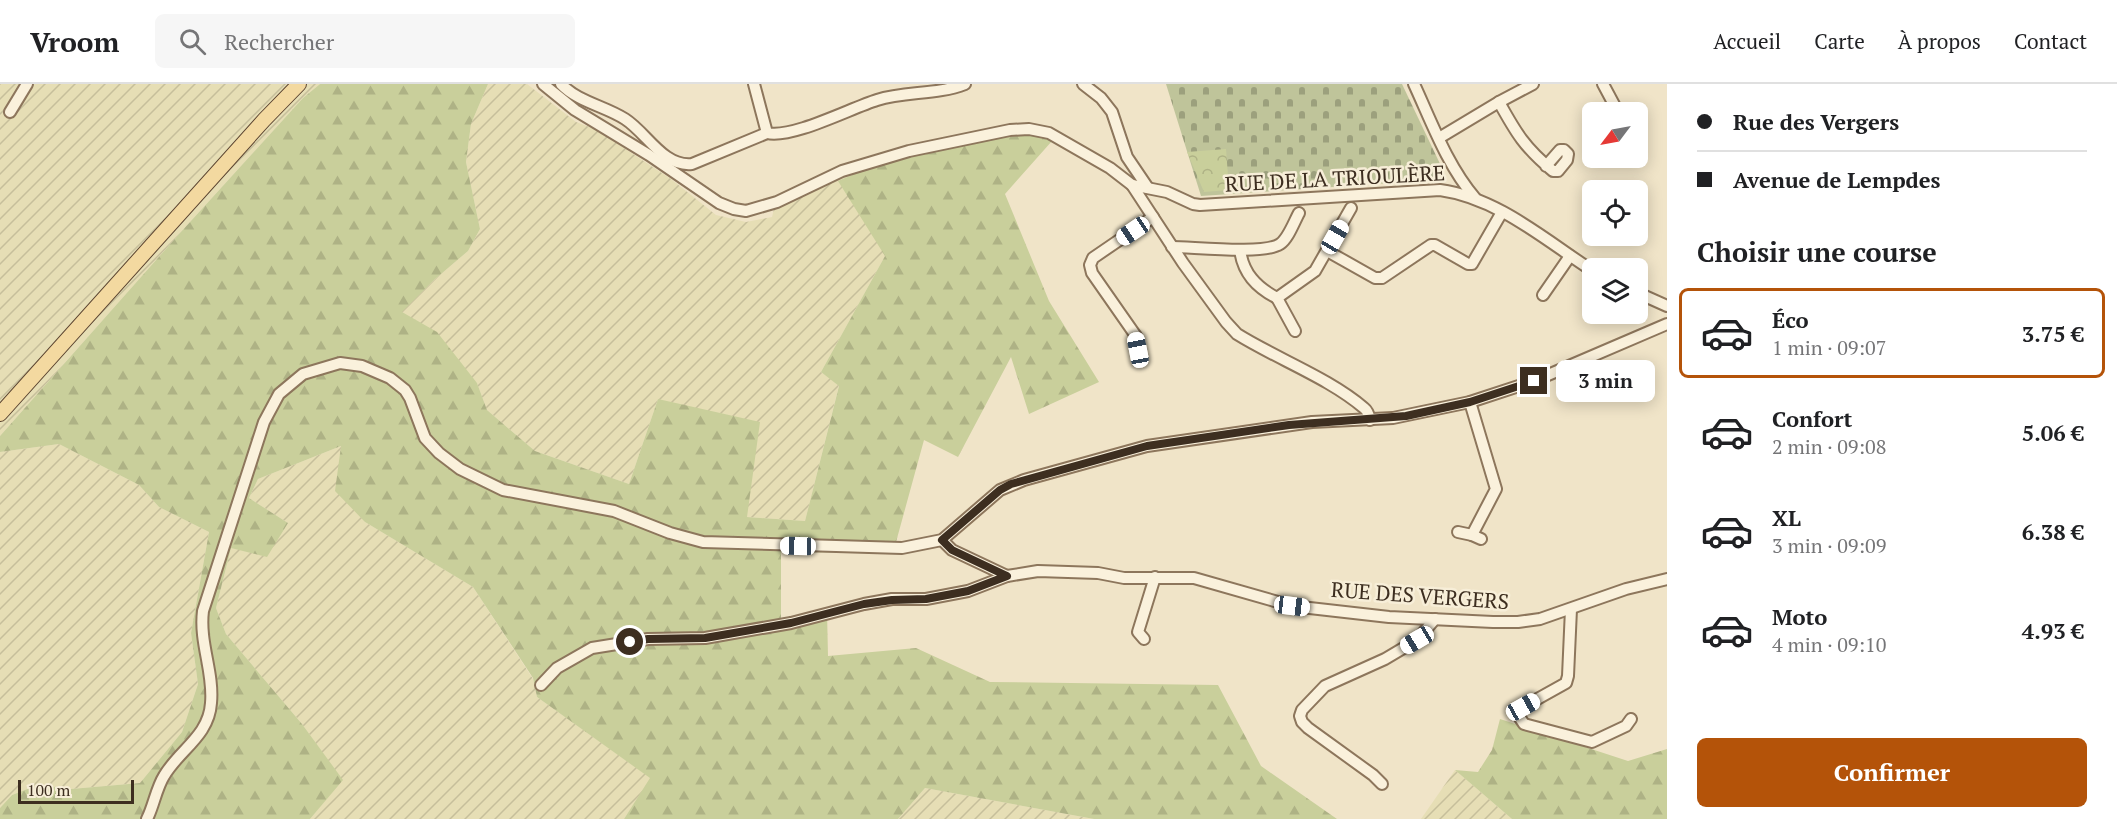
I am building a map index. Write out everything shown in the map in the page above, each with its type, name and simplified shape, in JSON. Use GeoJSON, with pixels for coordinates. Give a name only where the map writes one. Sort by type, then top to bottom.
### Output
{"type":"FeatureCollection","features":[{"type":"Feature","properties":{"kind":"main road"},"geometry":{"type":"LineString","coordinates":[[0,414],[299,84]]}},
{"type":"Feature","properties":{"kind":"street"},"geometry":{"type":"LineString","coordinates":[[10,112],[27,84]]}},
{"type":"Feature","properties":{"kind":"street"},"geometry":{"type":"LineString","coordinates":[[543,84],[575,110],[719,203],[747,211],[777,202],[842,171],[909,151],[1019,129],[1040,130],[1060,138],[1132,184],[1183,263],[1226,322],[1238,334],[1335,389],[1364,408],[1369,413],[1370,420]]}},
{"type":"Feature","properties":{"kind":"street"},"geometry":{"type":"LineString","coordinates":[[561,84],[580,99],[628,121],[652,145],[684,165],[692,164],[767,133],[776,135],[796,130],[880,99],[962,85]]}},
{"type":"Feature","properties":{"kind":"street"},"geometry":{"type":"LineString","coordinates":[[754,84],[767,133]]}},
{"type":"Feature","properties":{"kind":"street"},"geometry":{"type":"LineString","coordinates":[[1083,84],[1101,98],[1112,112],[1127,157],[1149,188],[1139,195]]}},
{"type":"Feature","properties":{"kind":"street"},"geometry":{"type":"LineString","coordinates":[[1414,84],[1460,187]]}},
{"type":"Feature","properties":{"kind":"street"},"geometry":{"type":"LineString","coordinates":[[1439,138],[1533,84]]}},
{"type":"Feature","properties":{"kind":"street"},"geometry":{"type":"LineString","coordinates":[[1603,84],[1613,102]]}},
{"type":"Feature","properties":{"kind":"street"},"geometry":{"type":"LineString","coordinates":[[1499,102],[1518,137],[1546,165]]}},
{"type":"Feature","properties":{"kind":"street"},"geometry":{"type":"LineString","coordinates":[[1446,190],[1452,180],[1449,158]]}},
{"type":"Feature","properties":{"kind":"street","name":"RUE DE LA TRIOULÈRE"},"geometry":{"type":"LineString","coordinates":[[1132,184],[1167,192],[1200,205],[1446,190],[1460,187],[1475,198],[1536,231],[1582,264]]}},
{"type":"Feature","properties":{"kind":"street"},"geometry":{"type":"LineString","coordinates":[[1146,207],[1153,197],[1167,192]]}},
{"type":"Feature","properties":{"kind":"street"},"geometry":{"type":"LineString","coordinates":[[1277,298],[1316,271],[1352,208]]}},
{"type":"Feature","properties":{"kind":"street"},"geometry":{"type":"LineString","coordinates":[[1327,251],[1375,278],[1382,278],[1431,245],[1436,245],[1468,264],[1472,264],[1502,212]]}},
{"type":"Feature","properties":{"kind":"street"},"geometry":{"type":"LineString","coordinates":[[1172,247],[1240,250],[1275,247],[1282,243],[1299,213]]}},
{"type":"Feature","properties":{"kind":"street"},"geometry":{"type":"LineString","coordinates":[[1138,350],[1136,336],[1092,273],[1090,265],[1094,258],[1153,217]]}},
{"type":"Feature","properties":{"kind":"street"},"geometry":{"type":"LineString","coordinates":[[1183,263],[1202,248]]}},
{"type":"Feature","properties":{"kind":"street"},"geometry":{"type":"LineString","coordinates":[[1240,250],[1245,271],[1266,292],[1277,298],[1295,331]]}},
{"type":"Feature","properties":{"kind":"street"},"geometry":{"type":"LineString","coordinates":[[1543,295],[1570,256]]}},
{"type":"Feature","properties":{"kind":"street"},"geometry":{"type":"LineString","coordinates":[[1648,298],[1666,306]]}},
{"type":"Feature","properties":{"kind":"street"},"geometry":{"type":"LineString","coordinates":[[147,819],[164,777],[194,743],[209,716],[212,694],[202,637],[203,611],[264,422],[274,401],[284,388],[312,370],[340,363],[351,364],[363,366],[390,378],[405,390],[425,438],[439,453],[478,479],[519,494],[614,511],[669,533],[703,543],[902,548],[942,540],[1000,490],[1024,480],[1147,446],[1300,424],[1370,420],[1419,414],[1470,402],[1534,381],[1667,324]]}},
{"type":"Feature","properties":{"kind":"street"},"geometry":{"type":"LineString","coordinates":[[1458,532],[1476,537],[1496,489],[1470,402]]}},
{"type":"Feature","properties":{"kind":"street"},"geometry":{"type":"LineString","coordinates":[[942,540],[952,550],[1007,576]]}},
{"type":"Feature","properties":{"kind":"street","name":"RUE DES VERGERS"},"geometry":{"type":"LineString","coordinates":[[541,684],[557,668],[592,648],[648,639],[705,638],[781,625],[864,604],[926,599],[968,591],[1007,576],[1038,571],[1098,573],[1124,578],[1194,578],[1292,606],[1389,617],[1518,622],[1540,619],[1626,589],[1667,579]]}},
{"type":"Feature","properties":{"kind":"street"},"geometry":{"type":"LineString","coordinates":[[1144,639],[1138,632],[1155,577]]}},
{"type":"Feature","properties":{"kind":"street"},"geometry":{"type":"LineString","coordinates":[[1571,609],[1566,683],[1523,707],[1520,718],[1524,724],[1592,742],[1626,726],[1631,718]]}},
{"type":"Feature","properties":{"kind":"street"},"geometry":{"type":"LineString","coordinates":[[1382,784],[1308,728],[1300,716],[1302,710],[1325,686],[1385,659],[1417,640],[1435,619]]}},
{"type":"Feature","properties":{"kind":"shaded area"},"geometry":{"type":"Polygon","coordinates":[[[0,84],[320,84],[303,98],[180,233],[0,436],[0,84]]]}},
{"type":"Feature","properties":{"kind":"shaded area"},"geometry":{"type":"Polygon","coordinates":[[[488,84],[527,84],[576,122],[595,129],[671,179],[716,215],[746,222],[772,217],[777,197],[889,153],[885,256],[821,372],[839,385],[805,521],[746,517],[658,399],[629,484],[535,451],[487,410],[477,383],[401,312],[468,251],[480,229],[466,162],[471,124],[488,84]]]}},
{"type":"Feature","properties":{"kind":"shaded area"},"geometry":{"type":"Polygon","coordinates":[[[59,444],[139,485],[159,507],[209,532],[191,633],[198,684],[182,732],[140,783],[71,789],[48,786],[30,788],[12,795],[0,808],[0,452],[59,444]]]}},
{"type":"Feature","properties":{"kind":"shaded area"},"geometry":{"type":"Polygon","coordinates":[[[341,446],[365,522],[473,587],[533,679],[537,697],[651,778],[624,819],[310,819],[342,780],[302,724],[226,634],[216,608],[231,548],[288,523],[249,498],[258,479],[341,446]]]}},
{"type":"Feature","properties":{"kind":"shaded area"},"geometry":{"type":"Polygon","coordinates":[[[1455,770],[1512,819],[1421,819],[1455,770]]]}},
{"type":"Feature","properties":{"kind":"shaded area"},"geometry":{"type":"Polygon","coordinates":[[[925,788],[1094,819],[898,819],[925,788]]]}},
{"type":"Feature","properties":{"kind":"green space"},"geometry":{"type":"Polygon","coordinates":[[[320,84],[488,84],[471,124],[466,162],[480,229],[468,251],[402,312],[437,332],[477,383],[487,410],[535,451],[629,484],[658,399],[760,422],[747,517],[805,521],[839,386],[821,372],[885,256],[838,181],[883,162],[970,142],[1039,133],[1052,141],[1005,194],[1049,301],[1099,382],[1029,414],[1011,357],[958,457],[924,440],[893,553],[781,552],[781,622],[827,611],[828,656],[916,648],[990,682],[1218,685],[1261,766],[1337,819],[1094,819],[925,788],[898,819],[624,819],[650,778],[537,697],[533,678],[473,587],[365,522],[335,491],[341,446],[258,479],[249,498],[288,523],[267,557],[231,548],[216,608],[226,634],[302,724],[343,780],[310,819],[0,819],[0,808],[12,795],[30,788],[48,786],[71,789],[140,783],[182,732],[198,684],[191,633],[209,532],[159,507],[139,485],[59,444],[0,452],[0,436],[180,233],[303,98],[320,84]]]}},
{"type":"Feature","properties":{"kind":"green space"},"geometry":{"type":"Polygon","coordinates":[[[1166,84],[1402,84],[1442,168],[1435,180],[1201,196],[1166,84]]]}},
{"type":"Feature","properties":{"kind":"green space"},"geometry":{"type":"Polygon","coordinates":[[[1226,149],[1229,190],[1204,192],[1187,152],[1226,149]]]}},
{"type":"Feature","properties":{"kind":"green space"},"geometry":{"type":"Polygon","coordinates":[[[1500,719],[1628,761],[1667,749],[1667,819],[1512,819],[1455,770],[1478,772],[1492,750],[1500,719]]]}},
{"type":"Feature","properties":{"kind":"route"},"geometry":{"type":"LineString","coordinates":[[630,642],[648,639],[705,638],[791,623],[864,604],[926,599],[968,591],[1007,576],[948,548],[942,540],[1000,490],[1024,480],[1147,446],[1312,422],[1370,420],[1419,414],[1470,402],[1534,381]]}}]}
